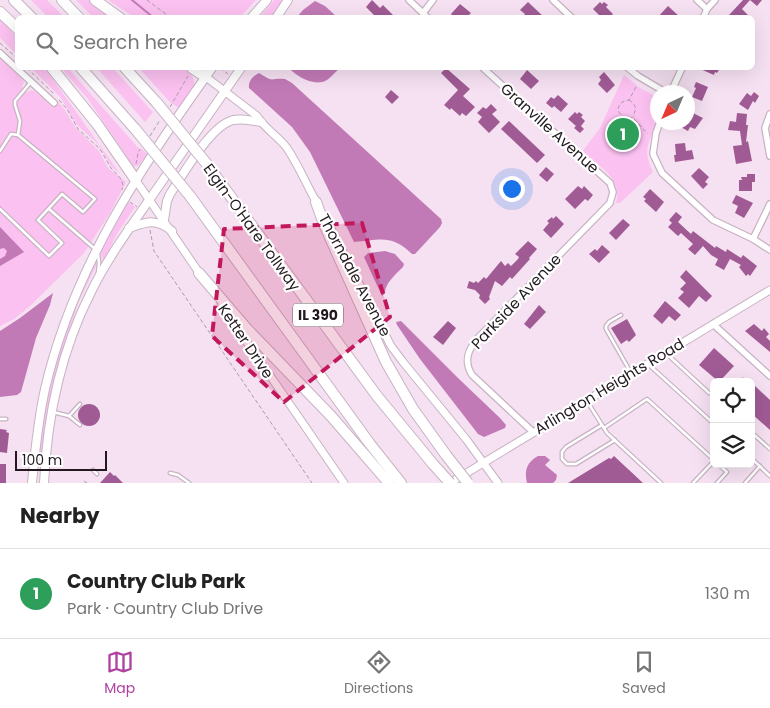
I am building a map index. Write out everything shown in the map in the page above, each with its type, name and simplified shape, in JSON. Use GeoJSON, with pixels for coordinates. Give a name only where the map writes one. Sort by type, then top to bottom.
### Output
{"type":"FeatureCollection","features":[{"type":"Feature","properties":{"kind":"highway"},"geometry":{"type":"LineString","coordinates":[[14,0],[29,15]]}},
{"type":"Feature","properties":{"kind":"highway"},"geometry":{"type":"LineString","coordinates":[[62,0],[76,15]]}},
{"type":"Feature","properties":{"kind":"highway"},"geometry":{"type":"LineString","coordinates":[[95,0],[116,15]]}},
{"type":"Feature","properties":{"kind":"highway"},"geometry":{"type":"LineString","coordinates":[[0,12],[15,26]]}},
{"type":"Feature","properties":{"kind":"highway"},"geometry":{"type":"LineString","coordinates":[[54,70],[97,124],[135,179]]}},
{"type":"Feature","properties":{"kind":"highway","name":"IL 390"},"geometry":{"type":"LineString","coordinates":[[83,70],[136,130],[190,196],[370,444],[401,482]]}},
{"type":"Feature","properties":{"kind":"highway","name":"Elgin-O'Hare Tollway"},"geometry":{"type":"LineString","coordinates":[[127,70],[157,103],[206,163],[377,396],[450,483]]}},
{"type":"Feature","properties":{"kind":"highway"},"geometry":{"type":"LineString","coordinates":[[195,70],[206,77]]}},
{"type":"Feature","properties":{"kind":"highway","name":"IL 390"},"geometry":{"type":"LineString","coordinates":[[316,202],[386,362],[413,409],[446,456],[468,483]]}},
{"type":"Feature","properties":{"kind":"highway"},"geometry":{"type":"LineString","coordinates":[[199,272],[247,329],[331,416],[389,483]]}},
{"type":"Feature","properties":{"kind":"main road"},"geometry":{"type":"LineString","coordinates":[[254,15],[267,0]]}},
{"type":"Feature","properties":{"kind":"main road"},"geometry":{"type":"LineString","coordinates":[[278,15],[288,0]]}},
{"type":"Feature","properties":{"kind":"main road"},"geometry":{"type":"LineString","coordinates":[[32,483],[37,430],[49,372],[70,306],[95,250],[135,179],[206,77],[214,70]]}},
{"type":"Feature","properties":{"kind":"main road"},"geometry":{"type":"LineString","coordinates":[[44,483],[46,450],[52,412],[68,347],[96,282],[129,228],[240,70]]}},
{"type":"Feature","properties":{"kind":"main road"},"geometry":{"type":"LineString","coordinates":[[164,220],[170,194],[214,132],[234,120],[261,122]]}},
{"type":"Feature","properties":{"kind":"main road"},"geometry":{"type":"LineString","coordinates":[[129,228],[149,222],[164,225],[172,231]]}},
{"type":"Feature","properties":{"kind":"street"},"geometry":{"type":"LineString","coordinates":[[409,0],[426,15]]}},
{"type":"Feature","properties":{"kind":"street"},"geometry":{"type":"LineString","coordinates":[[423,12],[433,0]]}},
{"type":"Feature","properties":{"kind":"street"},"geometry":{"type":"LineString","coordinates":[[553,0],[569,15]]}},
{"type":"Feature","properties":{"kind":"street"},"geometry":{"type":"LineString","coordinates":[[697,0],[707,9]]}},
{"type":"Feature","properties":{"kind":"street"},"geometry":{"type":"LineString","coordinates":[[704,15],[715,0]]}},
{"type":"Feature","properties":{"kind":"street"},"geometry":{"type":"LineString","coordinates":[[0,53],[15,67]]}},
{"type":"Feature","properties":{"kind":"street"},"geometry":{"type":"LineString","coordinates":[[18,70],[54,103]]}},
{"type":"Feature","properties":{"kind":"street","name":"Granville Avenue"},"geometry":{"type":"LineString","coordinates":[[485,70],[610,183],[613,192]]}},
{"type":"Feature","properties":{"kind":"street"},"geometry":{"type":"LineString","coordinates":[[630,70],[653,85]]}},
{"type":"Feature","properties":{"kind":"street"},"geometry":{"type":"LineString","coordinates":[[674,85],[681,70]]}},
{"type":"Feature","properties":{"kind":"street","name":"Thorndale Avenue"},"geometry":{"type":"LineString","coordinates":[[206,77],[257,116],[288,149],[328,222],[391,346],[498,483]]}},
{"type":"Feature","properties":{"kind":"street"},"geometry":{"type":"LineString","coordinates":[[770,114],[765,128],[770,156]]}},
{"type":"Feature","properties":{"kind":"street"},"geometry":{"type":"LineString","coordinates":[[657,130],[652,154],[662,173],[713,220],[753,239],[770,250]]}},
{"type":"Feature","properties":{"kind":"street","name":"Ketter Drive"},"geometry":{"type":"LineString","coordinates":[[135,179],[344,483]]}},
{"type":"Feature","properties":{"kind":"street","name":"Parkside Avenue"},"geometry":{"type":"LineString","coordinates":[[532,432],[472,375],[467,364],[467,356],[477,339],[610,203],[613,192]]}},
{"type":"Feature","properties":{"kind":"street"},"geometry":{"type":"LineString","coordinates":[[753,239],[770,204]]}},
{"type":"Feature","properties":{"kind":"street","name":"Arlington Heights Road"},"geometry":{"type":"LineString","coordinates":[[450,483],[631,372],[770,290]]}},
{"type":"Feature","properties":{"kind":"street"},"geometry":{"type":"LineString","coordinates":[[713,324],[770,376]]}},
{"type":"Feature","properties":{"kind":"lane"},"geometry":{"type":"LineString","coordinates":[[18,135],[20,121],[15,102],[31,82]]}},
{"type":"Feature","properties":{"kind":"lane"},"geometry":{"type":"LineString","coordinates":[[0,151],[3,148],[4,142],[11,134],[18,135],[95,199],[83,212],[62,194],[38,220],[62,243],[49,256],[0,209]]}},
{"type":"Feature","properties":{"kind":"lane"},"geometry":{"type":"LineString","coordinates":[[0,143],[4,142]]}},
{"type":"Feature","properties":{"kind":"lane"},"geometry":{"type":"LineString","coordinates":[[49,210],[95,250],[99,263],[96,282]]}},
{"type":"Feature","properties":{"kind":"lane"},"geometry":{"type":"LineString","coordinates":[[621,315],[609,322],[606,329],[631,372]]}},
{"type":"Feature","properties":{"kind":"lane"},"geometry":{"type":"LineString","coordinates":[[665,352],[709,393]]}},
{"type":"Feature","properties":{"kind":"lane"},"geometry":{"type":"LineString","coordinates":[[647,363],[713,423]]}},
{"type":"Feature","properties":{"kind":"lane"},"geometry":{"type":"LineString","coordinates":[[587,399],[603,427],[661,483]]}},
{"type":"Feature","properties":{"kind":"lane"},"geometry":{"type":"LineString","coordinates":[[615,440],[576,464],[567,464],[562,459],[562,452],[566,447],[603,427],[647,399],[710,456]]}},
{"type":"Feature","properties":{"kind":"lane"},"geometry":{"type":"LineString","coordinates":[[69,416],[80,404]]}},
{"type":"Feature","properties":{"kind":"lane"},"geometry":{"type":"LineString","coordinates":[[52,412],[69,416],[80,425]]}},
{"type":"Feature","properties":{"kind":"lane"},"geometry":{"type":"LineString","coordinates":[[0,419],[6,419]]}},
{"type":"Feature","properties":{"kind":"lane"},"geometry":{"type":"LineString","coordinates":[[755,436],[770,449]]}},
{"type":"Feature","properties":{"kind":"lane"},"geometry":{"type":"LineString","coordinates":[[755,462],[770,476]]}},
{"type":"Feature","properties":{"kind":"lane"},"geometry":{"type":"LineString","coordinates":[[694,483],[710,465]]}},
{"type":"Feature","properties":{"kind":"lane"},"geometry":{"type":"LineString","coordinates":[[745,483],[760,466]]}},
{"type":"Feature","properties":{"kind":"lane"},"geometry":{"type":"LineString","coordinates":[[716,483],[727,472],[722,468]]}},
{"type":"Feature","properties":{"kind":"lane"},"geometry":{"type":"LineString","coordinates":[[93,470],[97,474]]}},
{"type":"Feature","properties":{"kind":"lane"},"geometry":{"type":"LineString","coordinates":[[170,473],[178,475],[189,483]]}},
{"type":"Feature","properties":{"kind":"path"},"geometry":{"type":"LineString","coordinates":[[147,0],[167,15]]}},
{"type":"Feature","properties":{"kind":"path"},"geometry":{"type":"LineString","coordinates":[[0,43],[15,56]]}},
{"type":"Feature","properties":{"kind":"path"},"geometry":{"type":"LineString","coordinates":[[29,70],[49,88],[61,102],[78,129],[100,149],[111,168],[122,178],[123,185],[119,195]]}},
{"type":"Feature","properties":{"kind":"path"},"geometry":{"type":"LineString","coordinates":[[220,70],[229,74]]}},
{"type":"Feature","properties":{"kind":"path"},"geometry":{"type":"LineString","coordinates":[[636,88],[629,100],[620,104],[618,112],[624,118],[633,118],[648,134]]}},
{"type":"Feature","properties":{"kind":"path"},"geometry":{"type":"LineString","coordinates":[[629,100],[636,108],[633,118]]}},
{"type":"Feature","properties":{"kind":"path"},"geometry":{"type":"LineString","coordinates":[[129,201],[136,206]]}},
{"type":"Feature","properties":{"kind":"path"},"geometry":{"type":"LineString","coordinates":[[149,226],[154,251],[312,483]]}},
{"type":"Feature","properties":{"kind":"highlighted area"},"geometry":{"type":"Polygon","coordinates":[[[362,223],[390,317],[284,402],[212,336],[224,229],[362,223]]]}},
{"type":"Feature","properties":{"kind":"shaded area"},"geometry":{"type":"Polygon","coordinates":[[[31,0],[47,0],[62,15],[46,15],[31,0]]]}},
{"type":"Feature","properties":{"kind":"shaded area"},"geometry":{"type":"Polygon","coordinates":[[[76,0],[88,0],[110,15],[91,15],[76,0]]]}},
{"type":"Feature","properties":{"kind":"shaded area"},"geometry":{"type":"Polygon","coordinates":[[[108,0],[256,0],[242,15],[131,15],[108,0]]]}},
{"type":"Feature","properties":{"kind":"shaded area"},"geometry":{"type":"Polygon","coordinates":[[[274,0],[283,0],[272,15],[262,15],[274,0]]]}},
{"type":"Feature","properties":{"kind":"shaded area"},"geometry":{"type":"Polygon","coordinates":[[[315,1],[325,6],[335,15],[299,15],[315,1]]]}},
{"type":"Feature","properties":{"kind":"shaded area"},"geometry":{"type":"Polygon","coordinates":[[[0,18],[15,35],[15,53],[0,38],[0,18]]]}},
{"type":"Feature","properties":{"kind":"shaded area"},"geometry":{"type":"Polygon","coordinates":[[[0,58],[21,78],[24,82],[22,87],[27,92],[32,90],[36,92],[53,108],[58,102],[75,127],[99,151],[108,168],[126,182],[110,213],[84,253],[30,306],[14,319],[0,326],[0,58]]]}},
{"type":"Feature","properties":{"kind":"shaded area"},"geometry":{"type":"Polygon","coordinates":[[[33,70],[46,70],[120,174],[111,166],[98,144],[77,125],[61,98],[33,70]]]}},
{"type":"Feature","properties":{"kind":"shaded area"},"geometry":{"type":"Polygon","coordinates":[[[63,70],[70,70],[140,150],[141,148],[147,154],[139,165],[134,167],[88,99],[63,70]]]}},
{"type":"Feature","properties":{"kind":"shaded area"},"geometry":{"type":"Polygon","coordinates":[[[99,70],[115,70],[153,112],[145,122],[99,70]]]}},
{"type":"Feature","properties":{"kind":"shaded area"},"geometry":{"type":"Polygon","coordinates":[[[141,70],[184,70],[189,72],[193,78],[194,86],[179,108],[170,102],[141,70]]]}},
{"type":"Feature","properties":{"kind":"shaded area"},"geometry":{"type":"Polygon","coordinates":[[[291,70],[338,70],[327,80],[321,82],[311,81],[296,75],[291,70]]]}},
{"type":"Feature","properties":{"kind":"shaded area"},"geometry":{"type":"Polygon","coordinates":[[[259,73],[270,79],[285,79],[292,83],[441,219],[440,227],[415,254],[392,241],[354,242],[310,152],[292,127],[249,88],[251,79],[259,73]]]}},
{"type":"Feature","properties":{"kind":"shaded area"},"geometry":{"type":"Polygon","coordinates":[[[624,75],[650,93],[650,130],[653,130],[647,149],[649,163],[653,172],[620,203],[616,203],[616,186],[608,173],[582,152],[600,128],[624,75]]]}},
{"type":"Feature","properties":{"kind":"shaded area"},"geometry":{"type":"Polygon","coordinates":[[[128,202],[135,207],[118,232],[104,260],[102,259],[100,249],[123,207],[128,202]]]}},
{"type":"Feature","properties":{"kind":"shaded area"},"geometry":{"type":"Polygon","coordinates":[[[0,227],[24,252],[0,266],[0,259],[5,256],[7,251],[4,248],[0,249],[0,227]]]}},
{"type":"Feature","properties":{"kind":"shaded area"},"geometry":{"type":"Polygon","coordinates":[[[385,251],[395,254],[404,264],[389,282],[382,296],[364,257],[368,253],[385,251]]]}},
{"type":"Feature","properties":{"kind":"shaded area"},"geometry":{"type":"Polygon","coordinates":[[[97,257],[96,266],[78,303],[62,355],[45,434],[40,480],[40,437],[50,386],[70,320],[97,257]]]}},
{"type":"Feature","properties":{"kind":"shaded area"},"geometry":{"type":"Polygon","coordinates":[[[53,293],[36,338],[21,392],[17,395],[0,397],[0,331],[53,293]]]}},
{"type":"Feature","properties":{"kind":"shaded area"},"geometry":{"type":"Polygon","coordinates":[[[401,321],[500,418],[506,425],[505,428],[484,437],[478,434],[420,359],[397,325],[396,322],[401,321]]]}},
{"type":"Feature","properties":{"kind":"shaded area"},"geometry":{"type":"Polygon","coordinates":[[[538,456],[545,456],[550,460],[545,465],[557,475],[553,483],[527,483],[527,467],[538,456]]]}},
{"type":"Feature","properties":{"kind":"building"},"geometry":{"type":"Polygon","coordinates":[[[372,0],[380,8],[383,5],[393,15],[374,15],[366,7],[372,0]]]}},
{"type":"Feature","properties":{"kind":"building"},"geometry":{"type":"Polygon","coordinates":[[[743,0],[750,0],[742,9],[748,15],[729,15],[743,0]]]}},
{"type":"Feature","properties":{"kind":"building"},"geometry":{"type":"Polygon","coordinates":[[[750,0],[762,0],[757,6],[750,0]]]}},
{"type":"Feature","properties":{"kind":"building"},"geometry":{"type":"Polygon","coordinates":[[[528,2],[542,15],[524,15],[520,10],[528,2]]]}},
{"type":"Feature","properties":{"kind":"building"},"geometry":{"type":"Polygon","coordinates":[[[600,2],[602,4],[604,2],[613,14],[599,15],[593,9],[600,2]]]}},
{"type":"Feature","properties":{"kind":"building"},"geometry":{"type":"Polygon","coordinates":[[[460,4],[471,13],[469,15],[451,14],[460,4]]]}},
{"type":"Feature","properties":{"kind":"building"},"geometry":{"type":"Polygon","coordinates":[[[668,6],[678,15],[660,15],[668,6]]]}},
{"type":"Feature","properties":{"kind":"building"},"geometry":{"type":"Polygon","coordinates":[[[444,70],[448,70],[470,89],[463,96],[475,107],[466,116],[462,113],[460,116],[444,105],[458,90],[441,73],[444,70]]]}},
{"type":"Feature","properties":{"kind":"building"},"geometry":{"type":"Polygon","coordinates":[[[527,70],[539,81],[531,89],[520,79],[527,70]]]}},
{"type":"Feature","properties":{"kind":"building"},"geometry":{"type":"Polygon","coordinates":[[[703,70],[719,70],[714,75],[703,70]]]}},
{"type":"Feature","properties":{"kind":"building"},"geometry":{"type":"Polygon","coordinates":[[[604,72],[615,85],[607,93],[598,84],[601,80],[599,77],[604,72]]]}},
{"type":"Feature","properties":{"kind":"building"},"geometry":{"type":"Polygon","coordinates":[[[696,82],[708,87],[702,101],[695,98],[696,82]]]}},
{"type":"Feature","properties":{"kind":"building"},"geometry":{"type":"Polygon","coordinates":[[[391,90],[399,97],[392,104],[385,97],[391,90]]]}},
{"type":"Feature","properties":{"kind":"building"},"geometry":{"type":"Polygon","coordinates":[[[754,92],[759,96],[755,103],[753,101],[748,110],[739,104],[747,93],[751,96],[754,92]]]}},
{"type":"Feature","properties":{"kind":"building"},"geometry":{"type":"Polygon","coordinates":[[[558,95],[568,104],[561,112],[554,106],[552,108],[546,103],[551,97],[554,99],[558,95]]]}},
{"type":"Feature","properties":{"kind":"building"},"geometry":{"type":"Polygon","coordinates":[[[491,104],[497,110],[492,114],[500,122],[489,133],[478,122],[482,117],[477,113],[483,107],[486,109],[491,104]]]}},
{"type":"Feature","properties":{"kind":"building"},"geometry":{"type":"Polygon","coordinates":[[[575,112],[583,115],[581,117],[585,121],[581,126],[584,129],[580,133],[574,128],[576,126],[568,119],[575,112]]]}},
{"type":"Feature","properties":{"kind":"building"},"geometry":{"type":"Polygon","coordinates":[[[737,113],[747,114],[746,142],[748,141],[752,161],[736,164],[733,146],[742,145],[740,131],[728,130],[730,121],[736,122],[737,113]]]}},
{"type":"Feature","properties":{"kind":"building"},"geometry":{"type":"Polygon","coordinates":[[[695,114],[703,118],[695,129],[695,114]]]}},
{"type":"Feature","properties":{"kind":"building"},"geometry":{"type":"Polygon","coordinates":[[[509,121],[545,155],[537,163],[501,129],[509,121]]]}},
{"type":"Feature","properties":{"kind":"building"},"geometry":{"type":"Polygon","coordinates":[[[685,143],[686,151],[692,150],[694,159],[675,162],[675,144],[685,143]]]}},
{"type":"Feature","properties":{"kind":"building"},"geometry":{"type":"Polygon","coordinates":[[[546,167],[554,174],[547,182],[539,175],[546,167]]]}},
{"type":"Feature","properties":{"kind":"building"},"geometry":{"type":"Polygon","coordinates":[[[699,168],[709,177],[705,182],[708,184],[703,189],[691,176],[699,168]]]}},
{"type":"Feature","properties":{"kind":"building"},"geometry":{"type":"Polygon","coordinates":[[[747,174],[755,174],[755,182],[752,182],[752,191],[739,191],[739,180],[742,180],[741,177],[747,177],[747,174]]]}},
{"type":"Feature","properties":{"kind":"building"},"geometry":{"type":"Polygon","coordinates":[[[578,186],[582,189],[584,186],[593,195],[588,201],[585,199],[575,209],[565,199],[578,186]]]}},
{"type":"Feature","properties":{"kind":"building"},"geometry":{"type":"Polygon","coordinates":[[[650,189],[664,202],[656,212],[644,201],[646,199],[643,197],[650,189]]]}},
{"type":"Feature","properties":{"kind":"building"},"geometry":{"type":"Polygon","coordinates":[[[736,195],[753,203],[744,218],[735,213],[738,206],[732,203],[736,195]]]}},
{"type":"Feature","properties":{"kind":"building"},"geometry":{"type":"Polygon","coordinates":[[[676,212],[682,217],[678,222],[691,234],[693,231],[715,248],[716,246],[726,252],[727,249],[741,258],[743,255],[757,266],[750,276],[748,274],[746,276],[739,267],[741,265],[730,259],[724,270],[715,265],[718,259],[711,255],[703,246],[695,255],[688,249],[693,244],[681,233],[678,236],[668,227],[672,223],[669,220],[676,212]]]}},
{"type":"Feature","properties":{"kind":"building"},"geometry":{"type":"Polygon","coordinates":[[[556,216],[564,224],[551,238],[543,230],[549,223],[547,221],[556,216]]]}},
{"type":"Feature","properties":{"kind":"building"},"geometry":{"type":"Polygon","coordinates":[[[623,219],[630,225],[616,240],[609,233],[623,219]]]}},
{"type":"Feature","properties":{"kind":"building"},"geometry":{"type":"Polygon","coordinates":[[[528,241],[537,249],[512,279],[510,277],[502,286],[495,281],[490,299],[485,304],[475,290],[467,288],[469,281],[474,283],[476,281],[478,283],[484,277],[486,279],[501,261],[505,266],[508,263],[511,266],[519,257],[515,254],[528,241]]]}},
{"type":"Feature","properties":{"kind":"building"},"geometry":{"type":"Polygon","coordinates":[[[602,245],[610,252],[599,263],[589,254],[595,249],[597,251],[602,245]]]}},
{"type":"Feature","properties":{"kind":"building"},"geometry":{"type":"Polygon","coordinates":[[[686,270],[712,296],[706,302],[699,296],[689,308],[678,298],[684,292],[680,289],[686,283],[680,277],[686,270]]]}},
{"type":"Feature","properties":{"kind":"building"},"geometry":{"type":"Polygon","coordinates":[[[665,301],[681,315],[675,321],[669,316],[662,324],[653,316],[665,301]]]}},
{"type":"Feature","properties":{"kind":"building"},"geometry":{"type":"Polygon","coordinates":[[[539,305],[546,312],[530,329],[524,324],[539,305]]]}},
{"type":"Feature","properties":{"kind":"building"},"geometry":{"type":"Polygon","coordinates":[[[627,319],[636,335],[629,342],[627,340],[621,344],[611,328],[627,319]]]}},
{"type":"Feature","properties":{"kind":"building"},"geometry":{"type":"Polygon","coordinates":[[[448,321],[456,328],[443,345],[433,337],[448,321]]]}},
{"type":"Feature","properties":{"kind":"building"},"geometry":{"type":"Polygon","coordinates":[[[754,324],[762,331],[764,328],[769,334],[766,337],[770,341],[770,352],[745,331],[754,324]]]}},
{"type":"Feature","properties":{"kind":"building"},"geometry":{"type":"Polygon","coordinates":[[[714,348],[734,366],[723,378],[714,378],[699,365],[714,348]]]}},
{"type":"Feature","properties":{"kind":"building"},"geometry":{"type":"Polygon","coordinates":[[[755,386],[770,400],[770,430],[755,417],[755,386]]]}},
{"type":"Feature","properties":{"kind":"building"},"geometry":{"type":"Polygon","coordinates":[[[89,404],[99,411],[100,415],[93,425],[89,426],[79,419],[78,415],[85,405],[89,404]]]}},
{"type":"Feature","properties":{"kind":"building"},"geometry":{"type":"Polygon","coordinates":[[[0,429],[7,430],[6,432],[9,433],[7,453],[0,452],[0,429]]]}},
{"type":"Feature","properties":{"kind":"building"},"geometry":{"type":"Polygon","coordinates":[[[614,456],[643,483],[568,483],[609,458],[611,459],[614,456]]]}},
{"type":"Feature","properties":{"kind":"building"},"geometry":{"type":"Polygon","coordinates":[[[0,464],[6,464],[6,483],[0,483],[0,464]]]}},
{"type":"Feature","properties":{"kind":"building"},"geometry":{"type":"Polygon","coordinates":[[[110,472],[115,475],[123,483],[100,483],[110,472]]]}},
{"type":"Feature","properties":{"kind":"waterway"},"geometry":{"type":"LineString","coordinates":[[132,0],[150,15]]}},
{"type":"Feature","properties":{"kind":"place","name":"Country Club Park"},"geometry":{"type":"Point","coordinates":[623,134]}}]}
